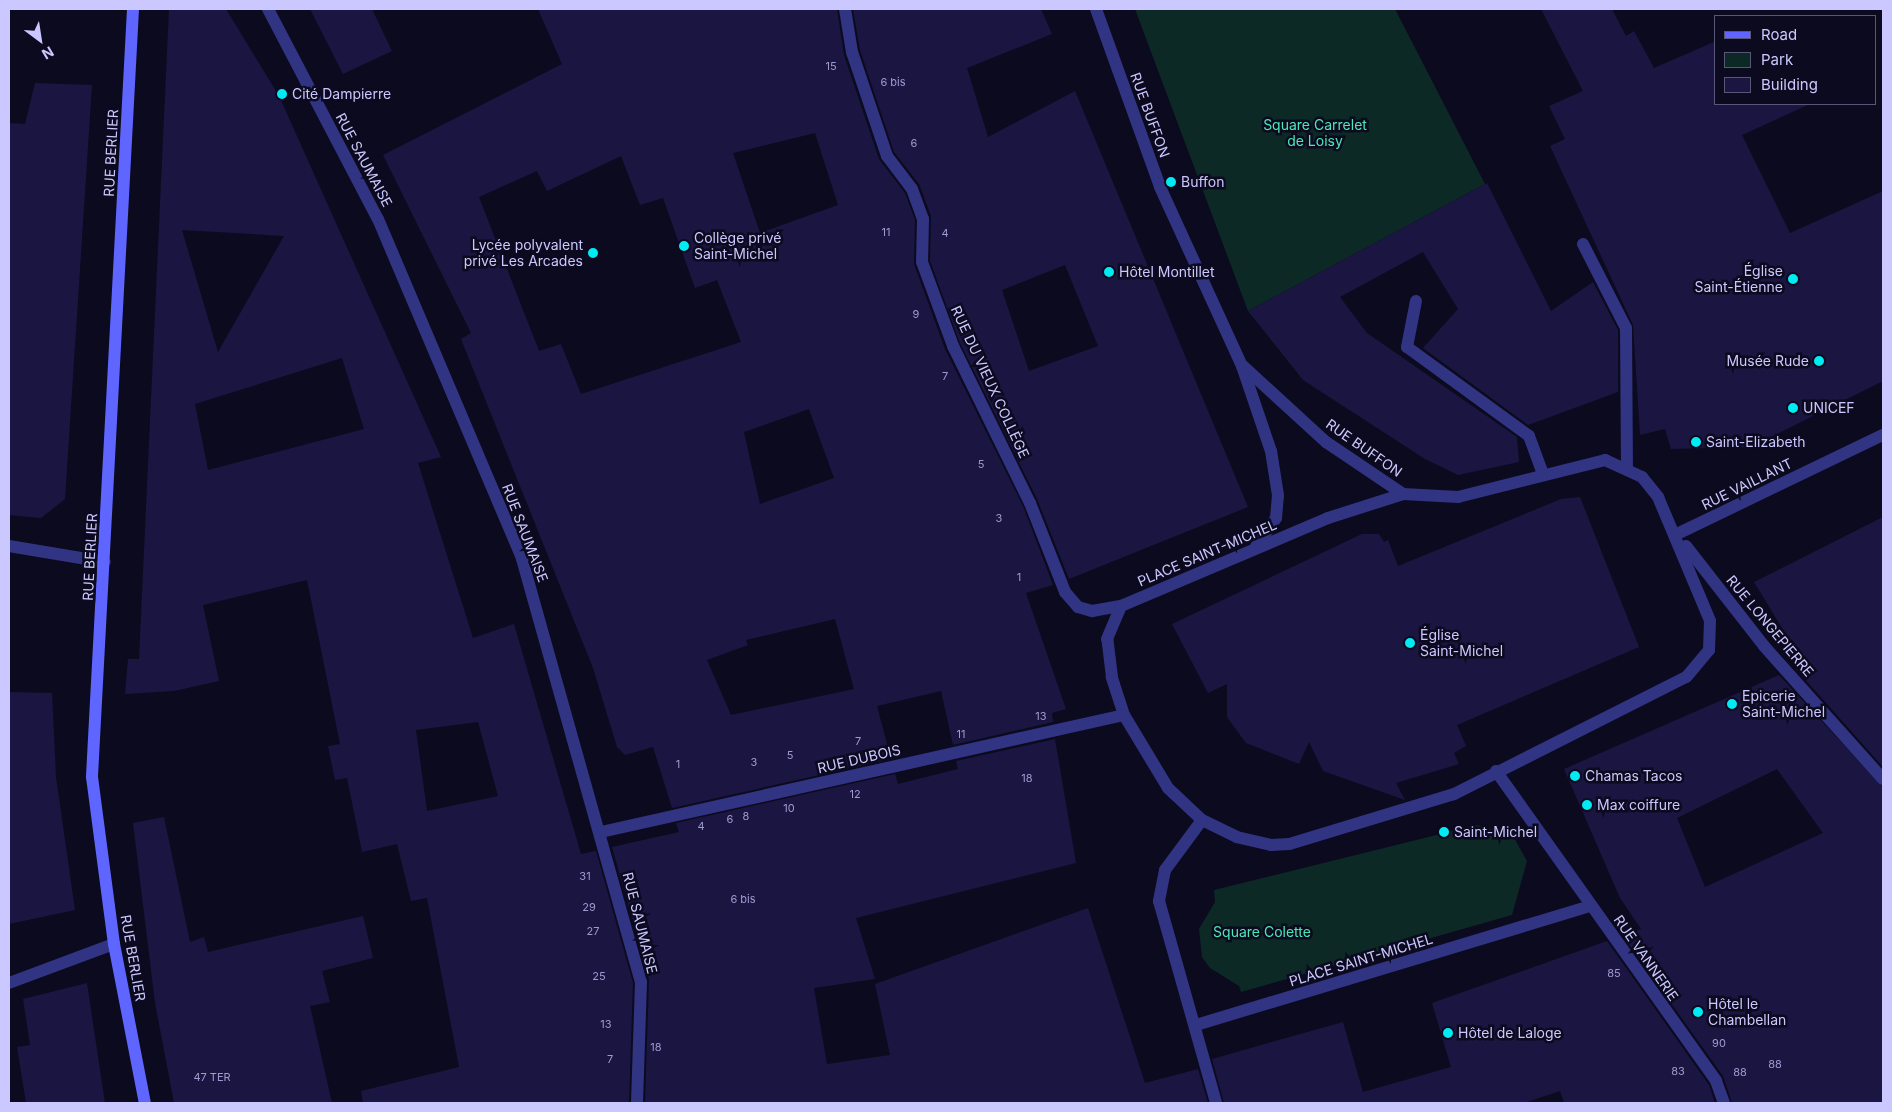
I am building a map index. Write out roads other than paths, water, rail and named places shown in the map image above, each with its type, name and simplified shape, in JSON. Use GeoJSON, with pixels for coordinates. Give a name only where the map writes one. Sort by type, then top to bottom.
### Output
{"type":"FeatureCollection","features":[{"type":"Feature","properties":{"kind":"street","name":"RUE BERLIER"},"geometry":{"type":"LineString","coordinates":[[133,9],[105,562],[92,777],[114,944],[145,1103]]}},
{"type":"Feature","properties":{"kind":"street","name":"RUE SAUMAISE"},"geometry":{"type":"LineString","coordinates":[[268,9],[378,219],[522,559],[601,832],[641,982],[637,1103]]}},
{"type":"Feature","properties":{"kind":"street","name":"RUE DU VIEUX COLLÈGE"},"geometry":{"type":"LineString","coordinates":[[845,9],[852,52],[887,156],[912,189],[923,219],[922,262],[953,346],[1030,503],[1065,592],[1078,607],[1092,611],[1122,606]]}},
{"type":"Feature","properties":{"kind":"street","name":"RUE BUFFON"},"geometry":{"type":"LineString","coordinates":[[1096,9],[1160,187],[1242,366],[1271,451],[1278,495],[1276,518],[1254,548]]}},
{"type":"Feature","properties":{"kind":"street"},"geometry":{"type":"LineString","coordinates":[[1122,606],[1110,626],[1107,652],[1124,715],[1168,788],[1202,820],[1251,842],[1289,844],[1454,794],[1496,771],[1671,685],[1700,664],[1710,644],[1710,621],[1677,534],[1658,497],[1627,467],[1626,328],[1583,244]]}},
{"type":"Feature","properties":{"kind":"street"},"geometry":{"type":"LineString","coordinates":[[1416,301],[1407,347],[1529,436],[1543,474]]}},
{"type":"Feature","properties":{"kind":"street","name":"RUE BUFFON"},"geometry":{"type":"LineString","coordinates":[[1242,366],[1326,442],[1403,494]]}},
{"type":"Feature","properties":{"kind":"street","name":"RUE VAILLANT"},"geometry":{"type":"LineString","coordinates":[[1677,534],[1883,435]]}},
{"type":"Feature","properties":{"kind":"street","name":"PLACE SAINT-MICHEL"},"geometry":{"type":"LineString","coordinates":[[1122,606],[1254,548],[1403,494],[1458,497],[1594,461],[1627,467]]}},
{"type":"Feature","properties":{"kind":"street","name":"RUE LONGEPIERRE"},"geometry":{"type":"LineString","coordinates":[[1677,534],[1764,646],[1883,779]]}},
{"type":"Feature","properties":{"kind":"street"},"geometry":{"type":"LineString","coordinates":[[9,546],[105,562]]}},
{"type":"Feature","properties":{"kind":"street","name":"RUE DUBOIS"},"geometry":{"type":"LineString","coordinates":[[601,832],[1124,715]]}},
{"type":"Feature","properties":{"kind":"street"},"geometry":{"type":"LineString","coordinates":[[1496,771],[1591,906]]}},
{"type":"Feature","properties":{"kind":"street"},"geometry":{"type":"LineString","coordinates":[[1202,820],[1165,870],[1160,901],[1196,1025],[1216,1103]]}},
{"type":"Feature","properties":{"kind":"street","name":"PLACE SAINT-MICHEL"},"geometry":{"type":"LineString","coordinates":[[1196,1025],[1591,906]]}},
{"type":"Feature","properties":{"kind":"street","name":"RUE VANNERIE"},"geometry":{"type":"LineString","coordinates":[[1591,906],[1716,1081],[1724,1103]]}},
{"type":"Feature","properties":{"kind":"street"},"geometry":{"type":"LineString","coordinates":[[9,983],[114,944]]}},
{"type":"Feature","properties":{"kind":"place","name":"Cité Dampierre"},"geometry":{"type":"Point","coordinates":[282,94]}},
{"type":"Feature","properties":{"kind":"place","name":"Buffon"},"geometry":{"type":"Point","coordinates":[1171,182]}},
{"type":"Feature","properties":{"kind":"place","name":"Collège privé Saint-Michel"},"geometry":{"type":"Point","coordinates":[684,246]}},
{"type":"Feature","properties":{"kind":"place","name":"Lycée polyvalent privé Les Arcades"},"geometry":{"type":"Point","coordinates":[593,253]}},
{"type":"Feature","properties":{"kind":"place","name":"Hôtel Montillet"},"geometry":{"type":"Point","coordinates":[1109,272]}},
{"type":"Feature","properties":{"kind":"place","name":"Église Saint-Étienne"},"geometry":{"type":"Point","coordinates":[1793,279]}},
{"type":"Feature","properties":{"kind":"place","name":"Musée Rude"},"geometry":{"type":"Point","coordinates":[1819,361]}},
{"type":"Feature","properties":{"kind":"place","name":"UNICEF"},"geometry":{"type":"Point","coordinates":[1793,408]}},
{"type":"Feature","properties":{"kind":"place","name":"Saint-Elizabeth"},"geometry":{"type":"Point","coordinates":[1696,442]}},
{"type":"Feature","properties":{"kind":"place","name":"Église Saint-Michel"},"geometry":{"type":"Point","coordinates":[1410,643]}},
{"type":"Feature","properties":{"kind":"place","name":"Epicerie Saint-Michel"},"geometry":{"type":"Point","coordinates":[1732,704]}},
{"type":"Feature","properties":{"kind":"place","name":"Chamas Tacos"},"geometry":{"type":"Point","coordinates":[1575,776]}},
{"type":"Feature","properties":{"kind":"place","name":"Max coiffure"},"geometry":{"type":"Point","coordinates":[1587,805]}},
{"type":"Feature","properties":{"kind":"place","name":"Saint-Michel"},"geometry":{"type":"Point","coordinates":[1444,832]}},
{"type":"Feature","properties":{"kind":"place","name":"Hôtel le Chambellan"},"geometry":{"type":"Point","coordinates":[1698,1012]}},
{"type":"Feature","properties":{"kind":"place","name":"Hôtel de Laloge"},"geometry":{"type":"Point","coordinates":[1448,1033]}},
{"type":"Feature","properties":{"kind":"park label","name":"Square Carrelet de Loisy"},"geometry":{"type":"Point","coordinates":[1315,134]}},
{"type":"Feature","properties":{"kind":"park label","name":"Square Colette"},"geometry":{"type":"Point","coordinates":[1262,932]}}]}
